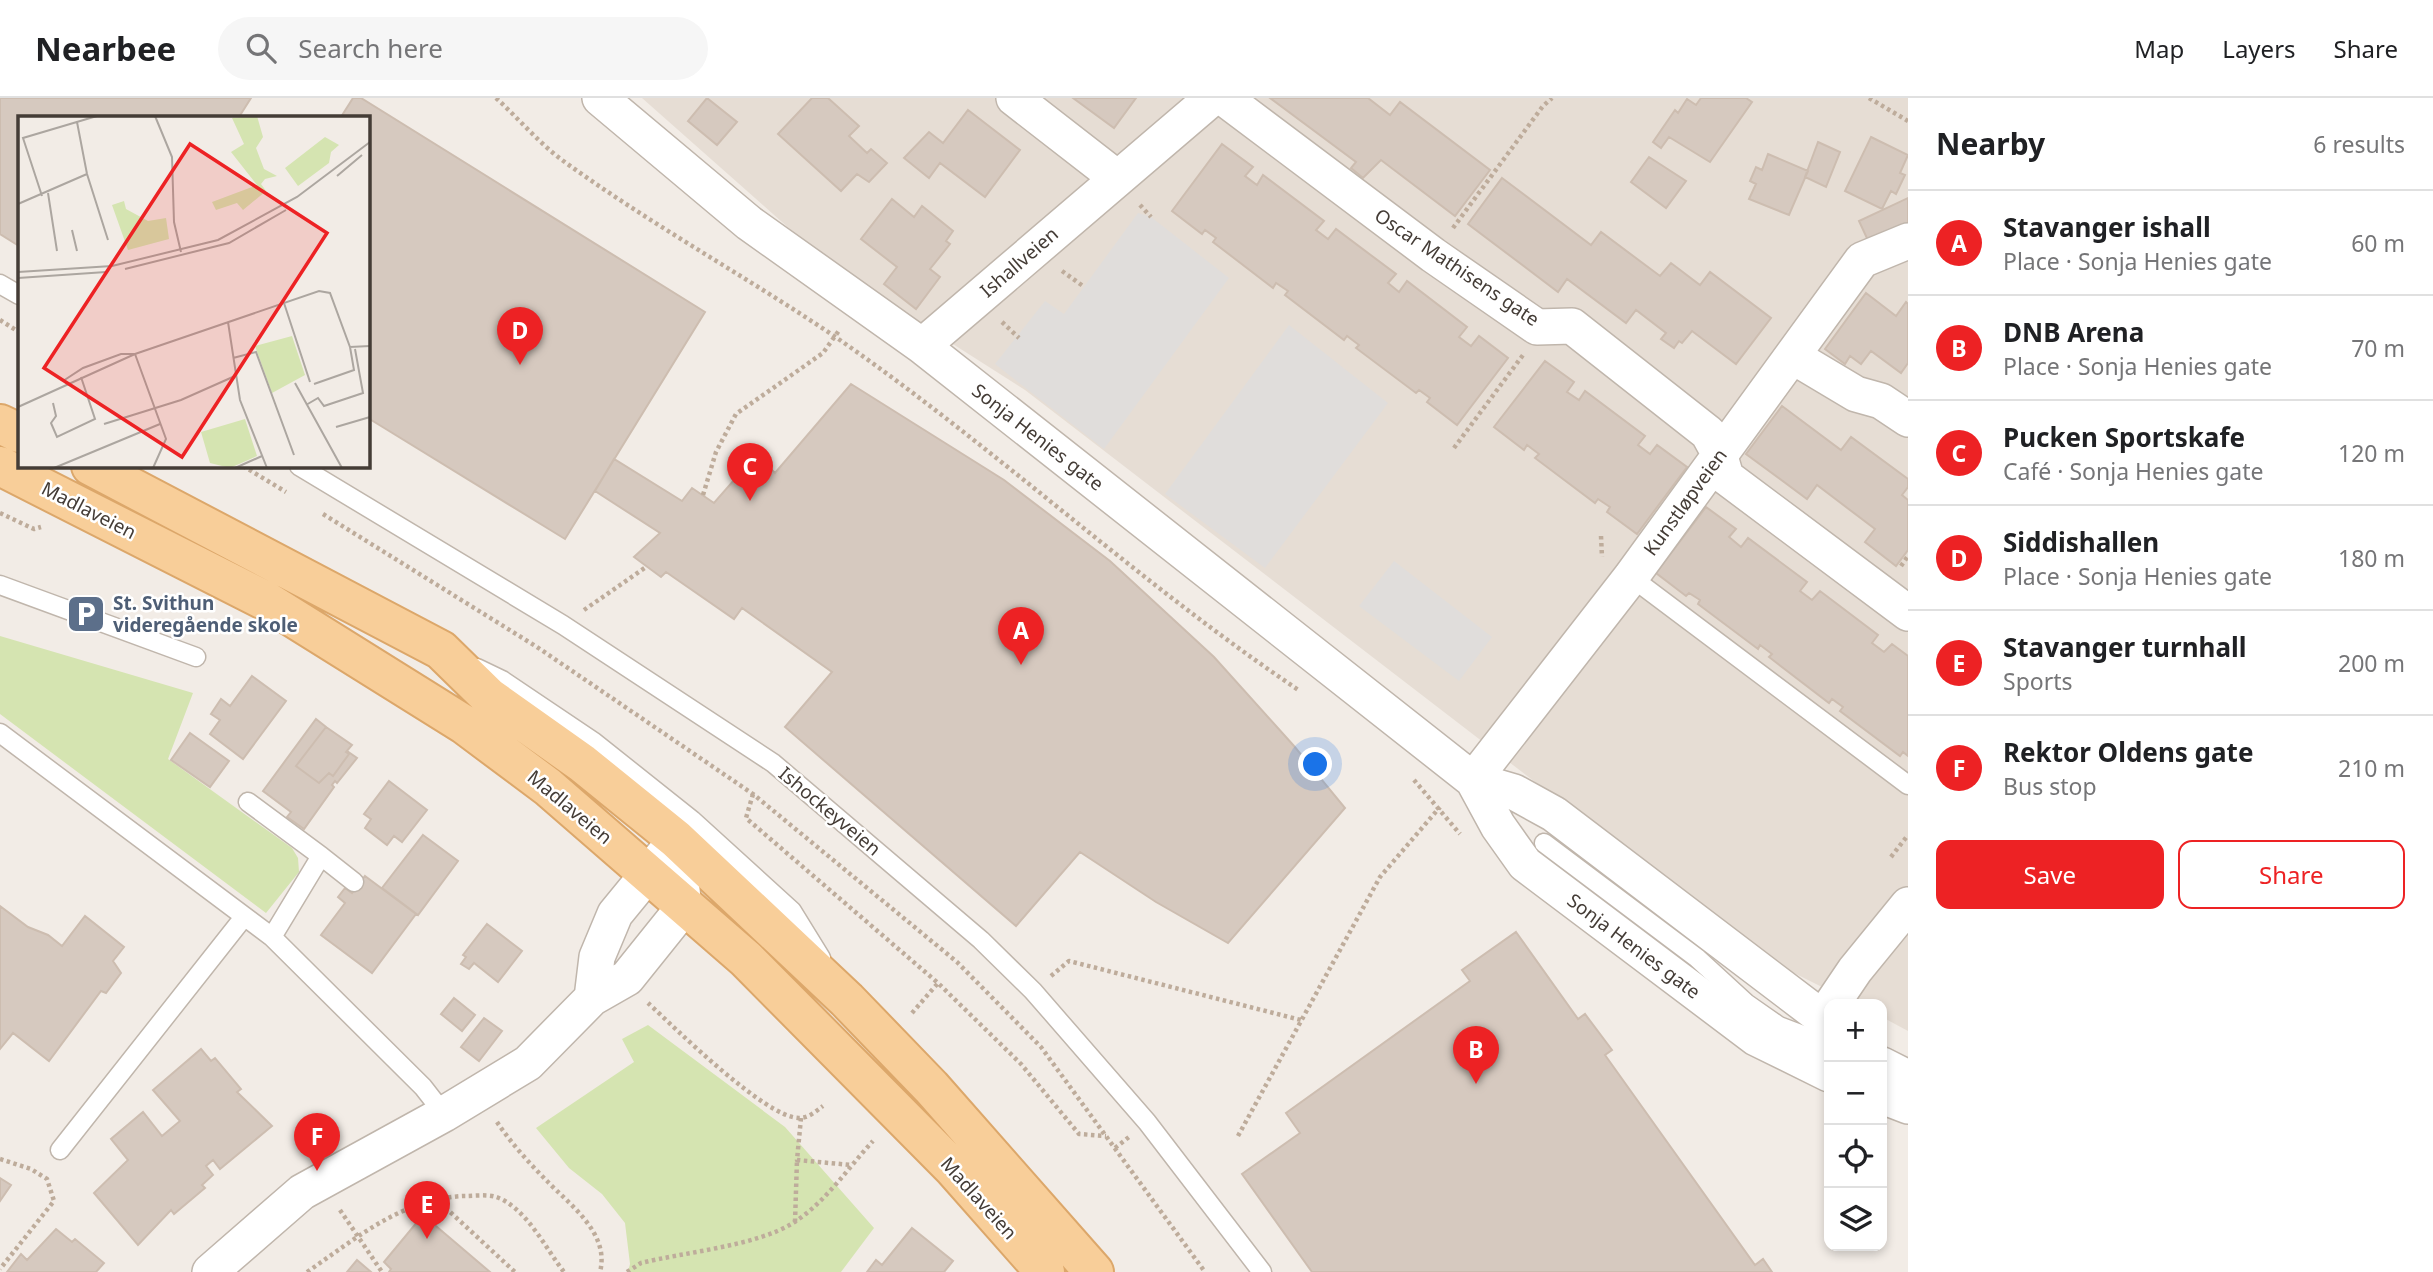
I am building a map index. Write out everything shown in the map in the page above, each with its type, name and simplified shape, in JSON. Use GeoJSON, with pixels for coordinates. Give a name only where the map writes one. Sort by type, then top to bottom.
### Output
{"type":"FeatureCollection","features":[{"type":"Feature","properties":{"kind":"main road"},"geometry":{"type":"LineString","coordinates":[[0,424],[18,433]]}},
{"type":"Feature","properties":{"kind":"main road","name":"Madlaveien"},"geometry":{"type":"LineString","coordinates":[[0,466],[268,602],[466,725],[548,787],[746,959],[954,1169],[1045,1272]]}},
{"type":"Feature","properties":{"kind":"main road","name":"Madlaveien"},"geometry":{"type":"LineString","coordinates":[[93,467],[441,650],[489,697],[582,762],[676,839],[847,1000],[931,1087],[1094,1272]]}},
{"type":"Feature","properties":{"kind":"street","name":"Sonja Henies gate"},"geometry":{"type":"LineString","coordinates":[[600,98],[750,223],[856,296],[922,346],[1473,780],[1514,792],[1554,814],[1823,1016]]}},
{"type":"Feature","properties":{"kind":"street"},"geometry":{"type":"LineString","coordinates":[[1014,98],[1117,177]]}},
{"type":"Feature","properties":{"kind":"street","name":"Ishallveien"},"geometry":{"type":"LineString","coordinates":[[922,346],[1212,98]]}},
{"type":"Feature","properties":{"kind":"street","name":"Oscar Mathisens gate"},"geometry":{"type":"LineString","coordinates":[[1224,98],[1433,255],[1537,327],[1572,326],[1708,433],[1720,453],[1727,477],[1908,613]]}},
{"type":"Feature","properties":{"kind":"street","name":"Kunstløpveien"},"geometry":{"type":"LineString","coordinates":[[1473,780],[1631,577],[1720,453],[1794,357],[1862,260],[1908,242]]}},
{"type":"Feature","properties":{"kind":"street"},"geometry":{"type":"LineString","coordinates":[[1794,357],[1856,394],[1881,401],[1908,419]]}},
{"type":"Feature","properties":{"kind":"street","name":"Sonja Henies gate"},"geometry":{"type":"LineString","coordinates":[[1473,780],[1498,826],[1525,864],[1756,1038],[1824,1071]]}},
{"type":"Feature","properties":{"kind":"street"},"geometry":{"type":"LineString","coordinates":[[592,998],[597,957],[615,914],[676,839]]}},
{"type":"Feature","properties":{"kind":"street"},"geometry":{"type":"LineString","coordinates":[[210,1272],[302,1192],[480,1094],[528,1063],[592,998],[628,978],[684,907],[676,839]]}},
{"type":"Feature","properties":{"kind":"street"},"geometry":{"type":"LineString","coordinates":[[1823,1016],[1908,905]]}},
{"type":"Feature","properties":{"kind":"street"},"geometry":{"type":"LineString","coordinates":[[1887,1068],[1908,1078]]}},
{"type":"Feature","properties":{"kind":"street"},"geometry":{"type":"LineString","coordinates":[[1887,1098],[1908,1106]]}},
{"type":"Feature","properties":{"kind":"lane"},"geometry":{"type":"LineString","coordinates":[[0,284],[18,294]]}},
{"type":"Feature","properties":{"kind":"lane","name":"Ishockeyveien"},"geometry":{"type":"LineString","coordinates":[[301,467],[563,625],[773,763],[981,940],[1033,991],[1147,1122],[1215,1206],[1262,1272]]}},
{"type":"Feature","properties":{"kind":"lane"},"geometry":{"type":"LineString","coordinates":[[1631,577],[1908,785]]}},
{"type":"Feature","properties":{"kind":"lane"},"geometry":{"type":"LineString","coordinates":[[0,585],[196,657]]}},
{"type":"Feature","properties":{"kind":"lane"},"geometry":{"type":"LineString","coordinates":[[441,650],[502,680],[525,695],[594,742],[692,820],[792,911],[847,1000]]}},
{"type":"Feature","properties":{"kind":"lane"},"geometry":{"type":"LineString","coordinates":[[0,733],[272,937],[423,1087],[444,1114]]}},
{"type":"Feature","properties":{"kind":"lane"},"geometry":{"type":"LineString","coordinates":[[248,802],[354,882]]}},
{"type":"Feature","properties":{"kind":"lane"},"geometry":{"type":"LineString","coordinates":[[1544,843],[1697,958],[1746,1003],[1779,1026],[1823,1016]]}},
{"type":"Feature","properties":{"kind":"lane"},"geometry":{"type":"LineString","coordinates":[[272,937],[321,856]]}},
{"type":"Feature","properties":{"kind":"lane"},"geometry":{"type":"LineString","coordinates":[[60,1150],[244,916]]}},
{"type":"Feature","properties":{"kind":"lane"},"geometry":{"type":"LineString","coordinates":[[1697,958],[1746,986],[1823,1016]]}},
{"type":"Feature","properties":{"kind":"path"},"geometry":{"type":"LineString","coordinates":[[496,98],[560,158],[728,271],[836,338],[1087,528],[1254,660],[1310,698]]}},
{"type":"Feature","properties":{"kind":"path"},"geometry":{"type":"LineString","coordinates":[[1433,255],[1552,98]]}},
{"type":"Feature","properties":{"kind":"path"},"geometry":{"type":"LineString","coordinates":[[1869,98],[1908,121]]}},
{"type":"Feature","properties":{"kind":"path"},"geometry":{"type":"LineString","coordinates":[[703,495],[716,452],[736,414],[823,353],[836,338],[856,296]]}},
{"type":"Feature","properties":{"kind":"path"},"geometry":{"type":"LineString","coordinates":[[0,320],[18,330]]}},
{"type":"Feature","properties":{"kind":"path"},"geometry":{"type":"LineString","coordinates":[[1454,449],[1532,344],[1537,327]]}},
{"type":"Feature","properties":{"kind":"path"},"geometry":{"type":"LineString","coordinates":[[245,467],[288,492]]}},
{"type":"Feature","properties":{"kind":"path"},"geometry":{"type":"LineString","coordinates":[[321,513],[537,647],[753,794],[957,962],[1041,1047],[1205,1272]]}},
{"type":"Feature","properties":{"kind":"path"},"geometry":{"type":"LineString","coordinates":[[537,647],[563,625],[646,566]]}},
{"type":"Feature","properties":{"kind":"path"},"geometry":{"type":"LineString","coordinates":[[1405,770],[1468,843]]}},
{"type":"Feature","properties":{"kind":"path"},"geometry":{"type":"LineString","coordinates":[[1238,1136],[1380,877],[1438,808],[1473,780]]}},
{"type":"Feature","properties":{"kind":"path"},"geometry":{"type":"LineString","coordinates":[[753,794],[746,818],[938,983],[1021,1064],[1079,1134],[1106,1136]]}},
{"type":"Feature","properties":{"kind":"path"},"geometry":{"type":"LineString","coordinates":[[1891,857],[1908,835]]}},
{"type":"Feature","properties":{"kind":"path"},"geometry":{"type":"LineString","coordinates":[[1010,1015],[1033,991],[1069,961],[1301,1020]]}},
{"type":"Feature","properties":{"kind":"path"},"geometry":{"type":"LineString","coordinates":[[912,1013],[938,983]]}},
{"type":"Feature","properties":{"kind":"path"},"geometry":{"type":"LineString","coordinates":[[648,1002],[721,1069],[786,1115],[801,1118],[823,1106]]}},
{"type":"Feature","properties":{"kind":"path"},"geometry":{"type":"LineString","coordinates":[[480,1094],[529,1163],[575,1206],[589,1225],[599,1248],[600,1272]]}},
{"type":"Feature","properties":{"kind":"path"},"geometry":{"type":"LineString","coordinates":[[795,1222],[801,1118]]}},
{"type":"Feature","properties":{"kind":"path"},"geometry":{"type":"LineString","coordinates":[[627,1272],[641,1263],[760,1237],[795,1222],[817,1204],[873,1142]]}},
{"type":"Feature","properties":{"kind":"path"},"geometry":{"type":"LineString","coordinates":[[0,1159],[31,1169],[47,1179],[54,1201],[0,1269]]}},
{"type":"Feature","properties":{"kind":"path"},"geometry":{"type":"LineString","coordinates":[[797,1160],[851,1165]]}},
{"type":"Feature","properties":{"kind":"path"},"geometry":{"type":"LineString","coordinates":[[307,1272],[413,1206],[434,1198],[497,1197],[518,1212],[564,1272]]}},
{"type":"Feature","properties":{"kind":"path"},"geometry":{"type":"LineString","coordinates":[[434,1198],[514,1272]]}},
{"type":"Feature","properties":{"kind":"path"},"geometry":{"type":"LineString","coordinates":[[338,1206],[382,1272]]}},
{"type":"Feature","properties":{"kind":"shaded area"},"geometry":{"type":"Polygon","coordinates":[[[642,98],[1908,98],[1908,1031],[1887,1020],[1887,999],[1846,999],[1764,958],[1025,390],[835,269],[642,98]]]}},
{"type":"Feature","properties":{"kind":"shaded area"},"geometry":{"type":"Polygon","coordinates":[[[1138,213],[1151,217],[1229,278],[1104,449],[995,364],[1045,301],[1064,314],[1138,213]]]}},
{"type":"Feature","properties":{"kind":"shaded area"},"geometry":{"type":"Polygon","coordinates":[[[1289,325],[1388,403],[1265,568],[1165,494],[1289,325]]]}},
{"type":"Feature","properties":{"kind":"shaded area"},"geometry":{"type":"Polygon","coordinates":[[[1394,561],[1492,637],[1459,681],[1359,606],[1394,561]]]}},
{"type":"Feature","properties":{"kind":"green space"},"geometry":{"type":"Polygon","coordinates":[[[0,636],[193,693],[168,759],[292,848],[298,858],[299,872],[266,913],[0,714],[0,636]]]}},
{"type":"Feature","properties":{"kind":"green space"},"geometry":{"type":"Polygon","coordinates":[[[648,1025],[785,1127],[874,1228],[841,1272],[628,1272],[630,1264],[625,1223],[602,1194],[569,1168],[536,1128],[634,1062],[622,1039],[648,1025]]]}},
{"type":"Feature","properties":{"kind":"building"},"geometry":{"type":"Polygon","coordinates":[[[0,98],[251,98],[240,116],[18,116],[18,245],[0,234],[0,98]]]}},
{"type":"Feature","properties":{"kind":"building"},"geometry":{"type":"Polygon","coordinates":[[[353,98],[361,98],[705,312],[565,539],[369,419],[369,116],[342,116],[353,98]]]}},
{"type":"Feature","properties":{"kind":"building"},"geometry":{"type":"Polygon","coordinates":[[[707,98],[737,122],[717,145],[688,121],[707,98]]]}},
{"type":"Feature","properties":{"kind":"building"},"geometry":{"type":"Polygon","coordinates":[[[812,98],[828,98],[859,126],[849,136],[867,153],[871,149],[887,163],[869,182],[857,174],[841,191],[778,134],[812,98]]]}},
{"type":"Feature","properties":{"kind":"building"},"geometry":{"type":"Polygon","coordinates":[[[1073,98],[1136,98],[1114,128],[1073,98]]]}},
{"type":"Feature","properties":{"kind":"building"},"geometry":{"type":"Polygon","coordinates":[[[1270,98],[1368,98],[1390,115],[1400,102],[1490,170],[1455,216],[1381,160],[1363,178],[1351,168],[1356,162],[1270,98]]]}},
{"type":"Feature","properties":{"kind":"building"},"geometry":{"type":"Polygon","coordinates":[[[1701,98],[1746,98],[1752,102],[1710,162],[1669,137],[1661,148],[1653,142],[1675,110],[1678,113],[1687,99],[1696,105],[1701,98]]]}},
{"type":"Feature","properties":{"kind":"building"},"geometry":{"type":"Polygon","coordinates":[[[968,110],[1020,150],[985,197],[940,163],[929,178],[904,158],[929,132],[943,143],[968,110]]]}},
{"type":"Feature","properties":{"kind":"building"},"geometry":{"type":"Polygon","coordinates":[[[1871,137],[1908,155],[1900,173],[1905,175],[1896,194],[1891,191],[1882,209],[1845,191],[1871,137]]]}},
{"type":"Feature","properties":{"kind":"building"},"geometry":{"type":"Polygon","coordinates":[[[1818,142],[1840,152],[1826,187],[1805,177],[1818,142]]]}},
{"type":"Feature","properties":{"kind":"building"},"geometry":{"type":"Polygon","coordinates":[[[1222,144],[1253,167],[1245,176],[1257,185],[1263,175],[1324,221],[1316,230],[1328,239],[1336,229],[1396,274],[1388,283],[1399,292],[1407,281],[1467,327],[1459,337],[1471,346],[1479,336],[1508,358],[1457,425],[1427,402],[1430,398],[1419,390],[1416,393],[1356,348],[1359,345],[1347,336],[1344,340],[1285,295],[1288,291],[1276,283],[1273,288],[1213,242],[1216,238],[1205,230],[1202,234],[1172,211],[1222,144]]]}},
{"type":"Feature","properties":{"kind":"building"},"geometry":{"type":"Polygon","coordinates":[[[1768,154],[1808,171],[1789,215],[1749,199],[1756,184],[1750,181],[1756,167],[1762,170],[1768,154]]]}},
{"type":"Feature","properties":{"kind":"building"},"geometry":{"type":"Polygon","coordinates":[[[1649,157],[1686,181],[1666,208],[1631,182],[1649,157]]]}},
{"type":"Feature","properties":{"kind":"building"},"geometry":{"type":"Polygon","coordinates":[[[1502,178],[1591,245],[1601,232],[1660,276],[1671,263],[1700,285],[1710,272],[1771,318],[1736,364],[1692,331],[1674,348],[1661,339],[1666,333],[1636,310],[1626,323],[1567,279],[1558,292],[1468,224],[1502,178]]]}},
{"type":"Feature","properties":{"kind":"building"},"geometry":{"type":"Polygon","coordinates":[[[1908,198],[1908,230],[1871,247],[1859,221],[1908,198]]]}},
{"type":"Feature","properties":{"kind":"building"},"geometry":{"type":"Polygon","coordinates":[[[892,199],[914,217],[922,206],[953,231],[946,241],[950,244],[930,269],[940,277],[916,309],[884,284],[897,267],[861,239],[892,199]]]}},
{"type":"Feature","properties":{"kind":"building"},"geometry":{"type":"Polygon","coordinates":[[[1866,293],[1896,316],[1906,302],[1908,304],[1908,363],[1901,373],[1871,351],[1861,364],[1850,356],[1845,364],[1825,349],[1866,293]]]}},
{"type":"Feature","properties":{"kind":"building"},"geometry":{"type":"Polygon","coordinates":[[[1545,361],[1574,382],[1567,392],[1579,400],[1585,391],[1645,436],[1638,445],[1650,454],[1657,445],[1687,467],[1637,534],[1607,512],[1610,507],[1598,499],[1595,503],[1535,458],[1539,454],[1527,445],[1524,450],[1494,427],[1545,361]]]}},
{"type":"Feature","properties":{"kind":"building"},"geometry":{"type":"Polygon","coordinates":[[[851,384],[1004,480],[1110,561],[1214,657],[1294,746],[1345,808],[1228,943],[1156,902],[1080,852],[1016,926],[785,727],[832,672],[742,608],[734,619],[666,572],[661,577],[634,557],[660,533],[595,491],[614,459],[682,501],[692,488],[714,503],[756,455],[775,473],[851,384]]]}},
{"type":"Feature","properties":{"kind":"building"},"geometry":{"type":"Polygon","coordinates":[[[1782,406],[1841,450],[1851,437],[1908,479],[1908,487],[1902,495],[1908,500],[1908,550],[1896,566],[1865,542],[1875,529],[1817,485],[1807,499],[1746,454],[1782,406]]]}},
{"type":"Feature","properties":{"kind":"building"},"geometry":{"type":"Polygon","coordinates":[[[1706,507],[1736,529],[1729,537],[1741,547],[1748,538],[1807,582],[1800,591],[1812,600],[1820,591],[1878,635],[1872,643],[1884,652],[1892,644],[1908,656],[1908,756],[1903,752],[1900,756],[1840,711],[1843,707],[1832,699],[1829,703],[1769,657],[1772,654],[1760,645],[1758,649],[1698,604],[1700,600],[1689,593],[1686,596],[1656,573],[1706,507]]]}},
{"type":"Feature","properties":{"kind":"building"},"geometry":{"type":"Polygon","coordinates":[[[252,676],[286,701],[243,759],[210,734],[220,720],[211,714],[221,699],[230,706],[252,676]]]}},
{"type":"Feature","properties":{"kind":"building"},"geometry":{"type":"Polygon","coordinates":[[[316,719],[326,727],[296,766],[319,783],[329,773],[333,776],[349,754],[347,751],[357,758],[337,783],[335,781],[332,785],[334,787],[304,829],[287,817],[291,812],[263,791],[316,719]]]}},
{"type":"Feature","properties":{"kind":"building"},"geometry":{"type":"Polygon","coordinates":[[[326,727],[352,745],[346,752],[349,754],[333,776],[329,773],[319,783],[296,766],[326,727]]]}},
{"type":"Feature","properties":{"kind":"building"},"geometry":{"type":"Polygon","coordinates":[[[190,733],[229,761],[210,787],[171,760],[190,733]]]}},
{"type":"Feature","properties":{"kind":"building"},"geometry":{"type":"Polygon","coordinates":[[[389,781],[427,810],[402,842],[394,836],[387,845],[365,828],[371,819],[364,814],[389,781]]]}},
{"type":"Feature","properties":{"kind":"building"},"geometry":{"type":"Polygon","coordinates":[[[423,835],[458,861],[418,915],[382,888],[423,835]]]}},
{"type":"Feature","properties":{"kind":"building"},"geometry":{"type":"Polygon","coordinates":[[[365,876],[416,914],[372,973],[321,935],[345,903],[338,897],[345,888],[352,893],[365,876]]]}},
{"type":"Feature","properties":{"kind":"building"},"geometry":{"type":"Polygon","coordinates":[[[0,906],[28,927],[48,935],[62,946],[85,916],[124,947],[113,961],[121,973],[106,993],[101,991],[49,1061],[13,1033],[0,1049],[0,906]]]}},
{"type":"Feature","properties":{"kind":"building"},"geometry":{"type":"Polygon","coordinates":[[[487,924],[522,951],[498,982],[474,963],[469,969],[461,964],[466,957],[463,955],[487,924]]]}},
{"type":"Feature","properties":{"kind":"building"},"geometry":{"type":"Polygon","coordinates":[[[1516,932],[1578,1019],[1585,1014],[1612,1050],[1605,1055],[1755,1265],[1763,1259],[1772,1272],[1312,1272],[1242,1174],[1300,1133],[1286,1113],[1470,981],[1462,970],[1516,932]]]}},
{"type":"Feature","properties":{"kind":"building"},"geometry":{"type":"Polygon","coordinates":[[[454,998],[475,1015],[462,1031],[441,1014],[454,998]]]}},
{"type":"Feature","properties":{"kind":"building"},"geometry":{"type":"Polygon","coordinates":[[[484,1018],[502,1031],[479,1061],[461,1047],[484,1018]]]}},
{"type":"Feature","properties":{"kind":"building"},"geometry":{"type":"Polygon","coordinates":[[[201,1049],[211,1061],[215,1058],[241,1089],[237,1092],[272,1126],[220,1169],[213,1160],[206,1166],[213,1175],[202,1185],[205,1188],[174,1214],[171,1210],[138,1245],[94,1193],[128,1160],[111,1139],[143,1112],[162,1136],[180,1121],[153,1090],[201,1049]]]}},
{"type":"Feature","properties":{"kind":"building"},"geometry":{"type":"Polygon","coordinates":[[[0,1178],[11,1185],[0,1201],[0,1178]]]}},
{"type":"Feature","properties":{"kind":"building"},"geometry":{"type":"Polygon","coordinates":[[[423,1215],[490,1272],[389,1272],[391,1269],[384,1262],[423,1215]]]}},
{"type":"Feature","properties":{"kind":"building"},"geometry":{"type":"Polygon","coordinates":[[[912,1228],[953,1261],[944,1272],[867,1272],[876,1260],[882,1265],[912,1228]]]}},
{"type":"Feature","properties":{"kind":"building"},"geometry":{"type":"Polygon","coordinates":[[[56,1229],[72,1242],[75,1239],[104,1263],[96,1272],[7,1272],[21,1254],[27,1260],[56,1229]]]}},
{"type":"Feature","properties":{"kind":"building"},"geometry":{"type":"Polygon","coordinates":[[[357,1260],[371,1272],[347,1272],[357,1260]]]}},
{"type":"Feature","properties":{"kind":"place","name":"Siddishallen"},"geometry":{"type":"Point","coordinates":[520,365]}},
{"type":"Feature","properties":{"kind":"place","name":"Pucken Sportskafe"},"geometry":{"type":"Point","coordinates":[750,501]}},
{"type":"Feature","properties":{"kind":"place","name":"St. Svithun videregående skole"},"geometry":{"type":"Point","coordinates":[86,614]}},
{"type":"Feature","properties":{"kind":"place","name":"Stavanger ishall"},"geometry":{"type":"Point","coordinates":[1021,665]}},
{"type":"Feature","properties":{"kind":"place","name":"DNB Arena"},"geometry":{"type":"Point","coordinates":[1476,1084]}},
{"type":"Feature","properties":{"kind":"place","name":"Rektor Oldens gate"},"geometry":{"type":"Point","coordinates":[317,1171]}},
{"type":"Feature","properties":{"kind":"place","name":"Stavanger turnhall"},"geometry":{"type":"Point","coordinates":[427,1239]}}]}
